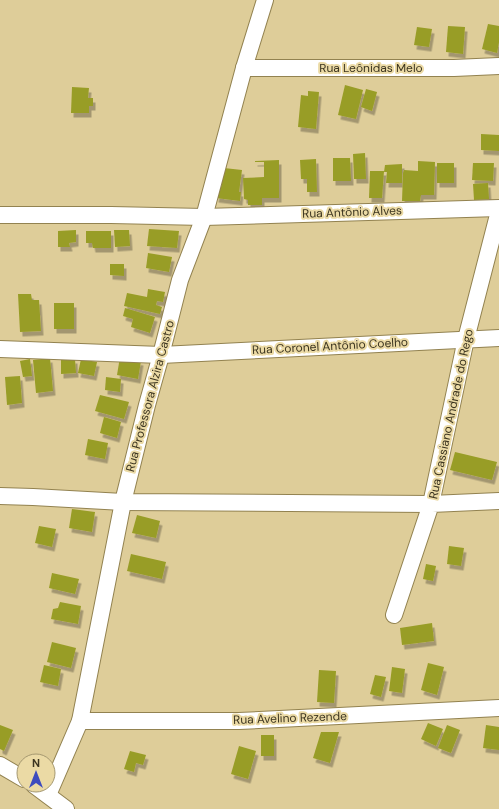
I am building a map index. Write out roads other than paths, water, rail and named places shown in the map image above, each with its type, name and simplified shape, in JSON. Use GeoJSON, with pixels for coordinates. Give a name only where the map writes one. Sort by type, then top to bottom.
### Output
{"type":"FeatureCollection","features":[{"type":"Feature","properties":{"kind":"street","name":"Rua Professora Alzira Castro"},"geometry":{"type":"LineString","coordinates":[[48,795],[80,721],[123,502],[147,405],[180,280],[204,217],[244,68],[265,0]]}},
{"type":"Feature","properties":{"kind":"street","name":"Rua Leônidas Melo"},"geometry":{"type":"LineString","coordinates":[[244,68],[454,68],[499,66]]}},
{"type":"Feature","properties":{"kind":"street","name":"Rua Antônio Alves"},"geometry":{"type":"LineString","coordinates":[[0,215],[204,217],[499,208]]}},
{"type":"Feature","properties":{"kind":"street","name":"Rua Cassiano Andrade do Rego"},"geometry":{"type":"LineString","coordinates":[[123,502],[431,504],[466,339],[499,211]]}},
{"type":"Feature","properties":{"kind":"street","name":"Rua Coronel Antônio Coelho"},"geometry":{"type":"LineString","coordinates":[[0,349],[161,355],[499,338]]}},
{"type":"Feature","properties":{"kind":"street"},"geometry":{"type":"LineString","coordinates":[[0,496],[33,496],[123,502]]}},
{"type":"Feature","properties":{"kind":"street"},"geometry":{"type":"LineString","coordinates":[[394,615],[431,504],[499,501]]}},
{"type":"Feature","properties":{"kind":"street","name":"Rua Avelino Rezende"},"geometry":{"type":"LineString","coordinates":[[80,721],[239,721],[499,708]]}},
{"type":"Feature","properties":{"kind":"street"},"geometry":{"type":"LineString","coordinates":[[0,765],[16,774]]}},
{"type":"Feature","properties":{"kind":"street"},"geometry":{"type":"LineString","coordinates":[[45,793],[66,809]]}}]}
